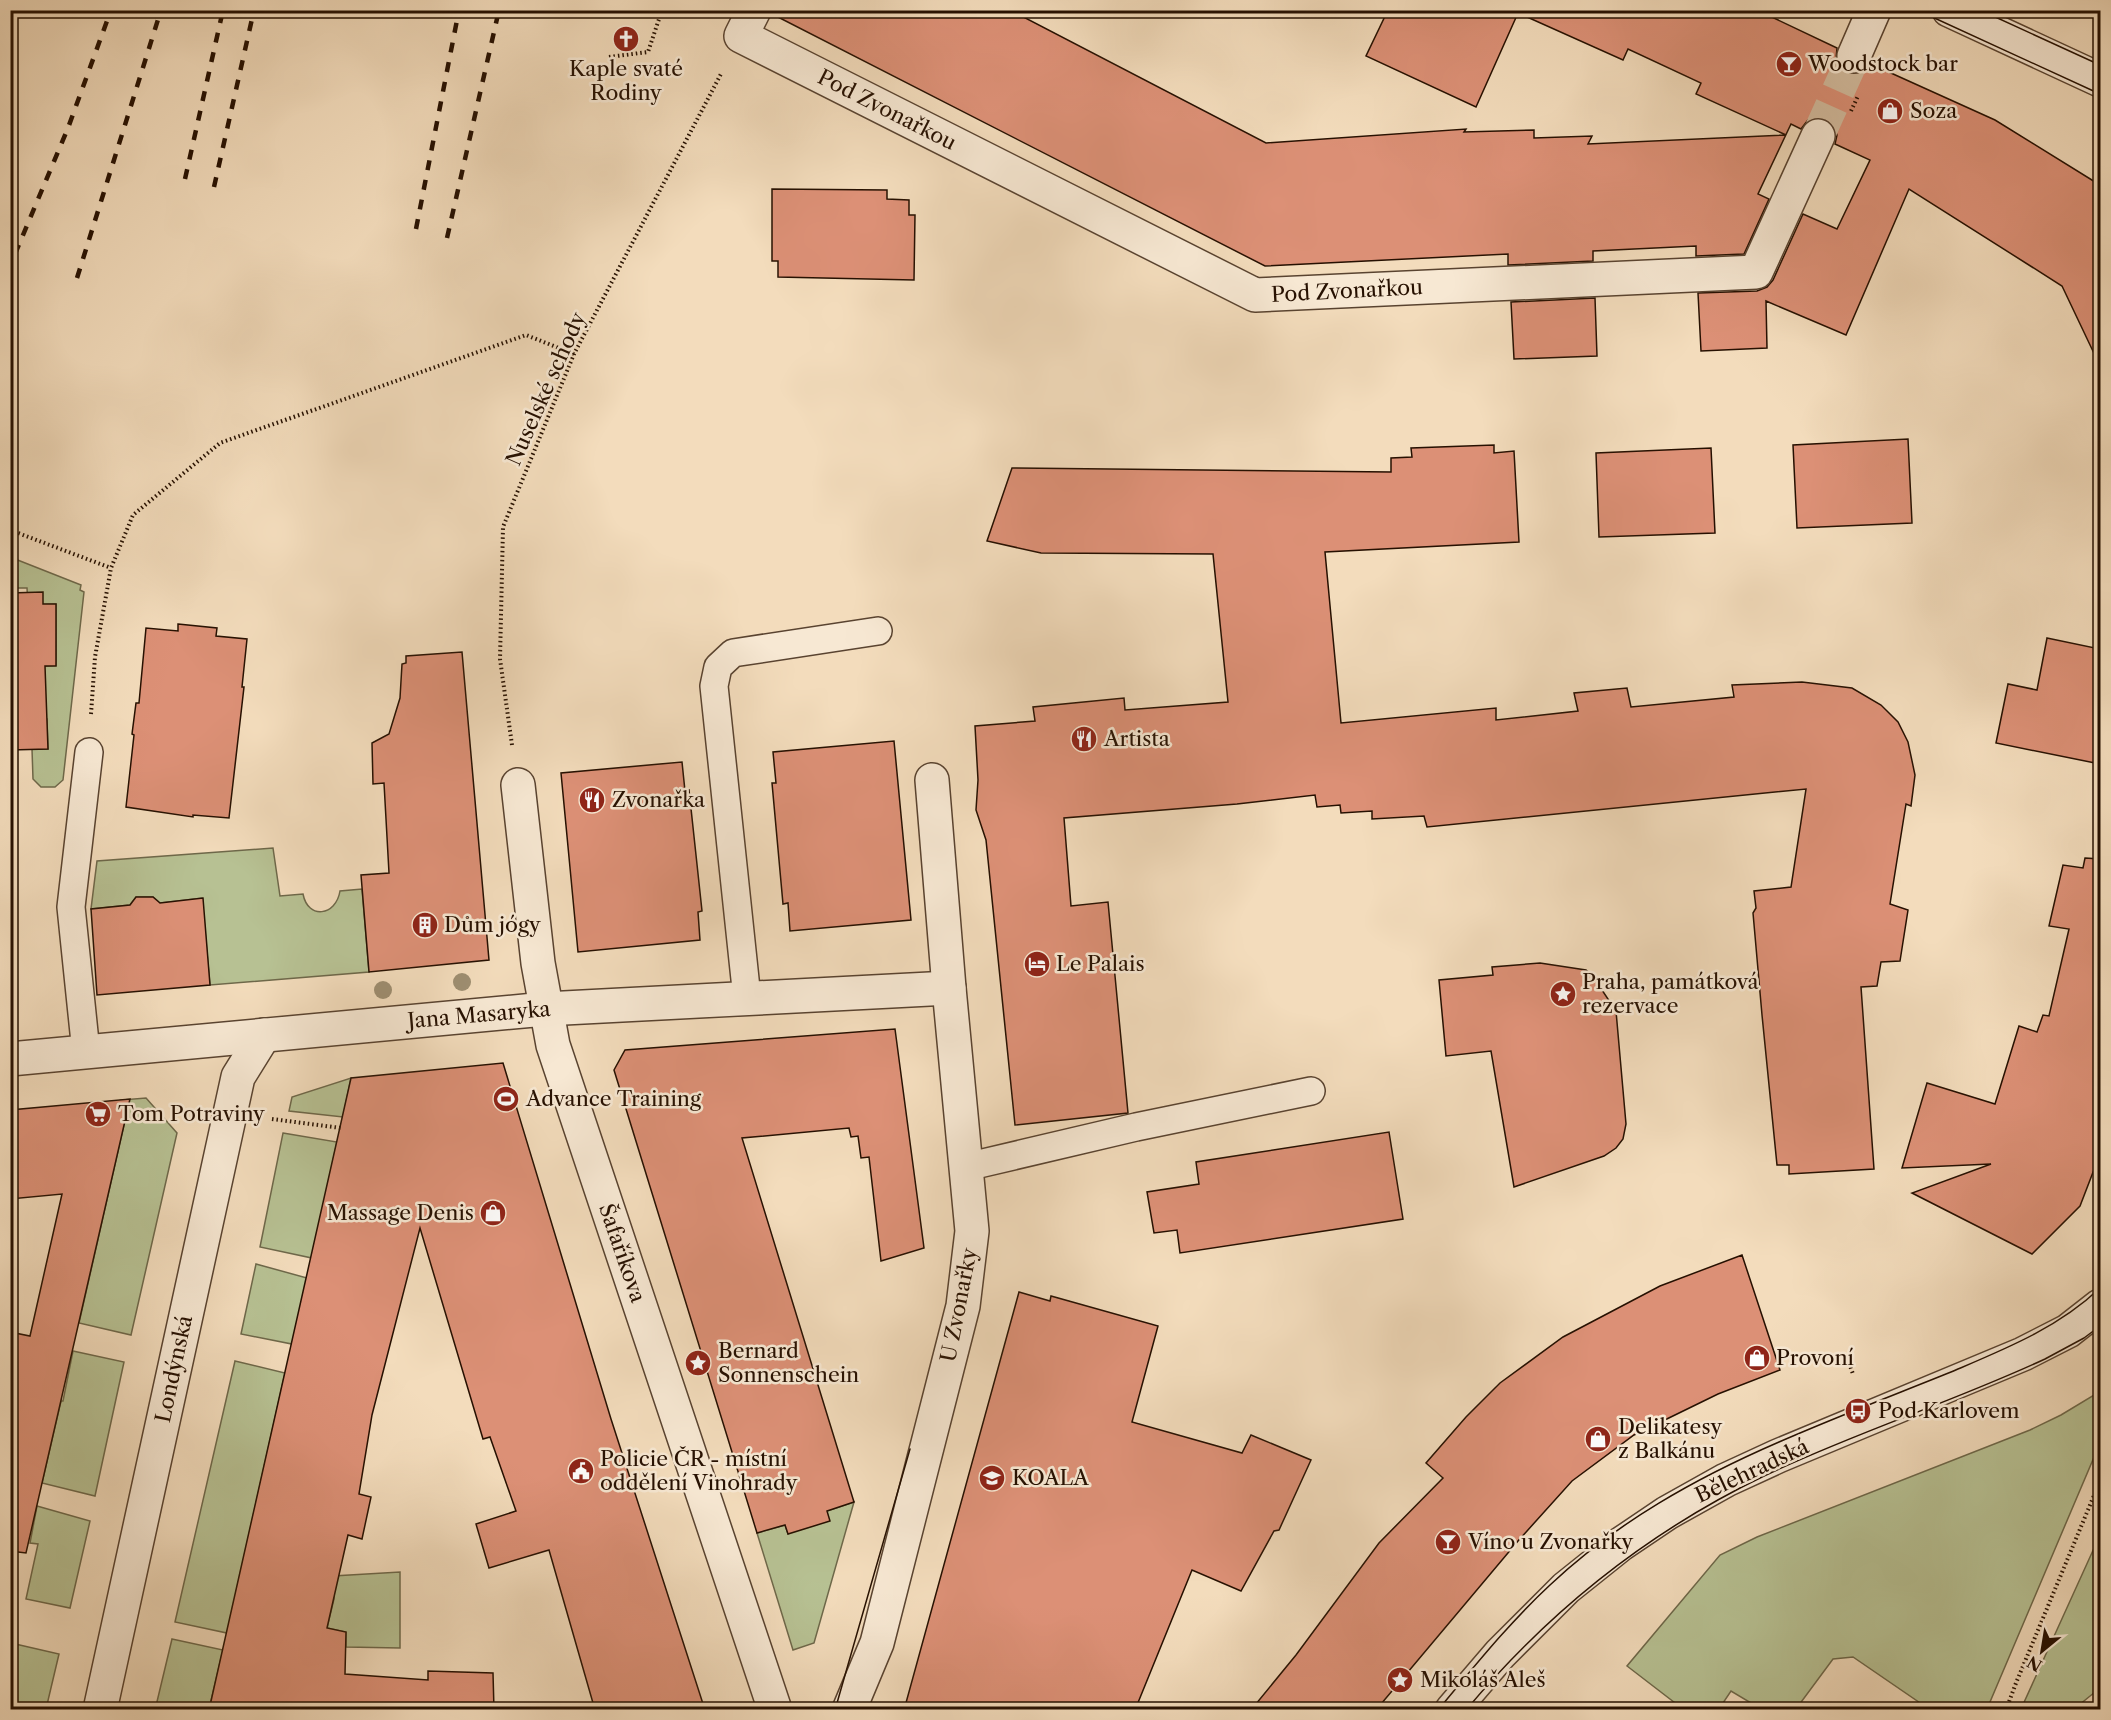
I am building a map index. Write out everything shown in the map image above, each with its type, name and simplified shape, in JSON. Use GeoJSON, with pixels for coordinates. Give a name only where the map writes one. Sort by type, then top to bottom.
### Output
{"type":"FeatureCollection","features":[{"type":"Feature","properties":{"kind":"street"},"geometry":{"type":"LineString","coordinates":[[1854,56],[1874,10]]}},
{"type":"Feature","properties":{"kind":"street"},"geometry":{"type":"LineString","coordinates":[[1949,10],[2100,80]]}},
{"type":"Feature","properties":{"kind":"street","name":"Pod Zvonařkou"},"geometry":{"type":"LineString","coordinates":[[747,23],[1254,296],[1756,272],[1818,136]]}},
{"type":"Feature","properties":{"kind":"street","name":"U Zvonařky"},"geometry":{"type":"LineString","coordinates":[[849,1710],[877,1643],[963,1306],[972,1231],[932,780]]}},
{"type":"Feature","properties":{"kind":"street","name":"Šafaříkova"},"geometry":{"type":"LineString","coordinates":[[518,785],[538,963],[553,1045],[775,1710]]}},
{"type":"Feature","properties":{"kind":"street","name":"Jana Masaryka"},"geometry":{"type":"LineString","coordinates":[[10,1059],[545,1008],[949,988]]}},
{"type":"Feature","properties":{"kind":"street","name":"Londýnská"},"geometry":{"type":"LineString","coordinates":[[100,1710],[238,1077],[264,1035]]}},
{"type":"Feature","properties":{"kind":"street","name":"Bělehradská"},"geometry":{"type":"LineString","coordinates":[[1452,1710],[1500,1654],[1566,1588],[1621,1544],[1667,1513],[1726,1480],[1778,1456],[2023,1354],[2068,1330],[2100,1306]]}},
{"type":"Feature","properties":{"kind":"lane"},"geometry":{"type":"LineString","coordinates":[[747,998],[714,686],[718,667],[733,653],[878,631]]}},
{"type":"Feature","properties":{"kind":"lane"},"geometry":{"type":"LineString","coordinates":[[86,1052],[71,907],[89,752]]}},
{"type":"Feature","properties":{"kind":"lane"},"geometry":{"type":"LineString","coordinates":[[966,1167],[1115,1132],[1311,1091]]}},
{"type":"Feature","properties":{"kind":"path"},"geometry":{"type":"LineString","coordinates":[[609,57],[648,52],[662,10]]}},
{"type":"Feature","properties":{"kind":"path","name":"Nuselské schody"},"geometry":{"type":"LineString","coordinates":[[518,785],[500,659],[503,527],[574,354],[747,23]]}},
{"type":"Feature","properties":{"kind":"path"},"geometry":{"type":"LineString","coordinates":[[89,752],[94,657],[111,568],[133,514],[220,443],[526,334],[574,354]]}},
{"type":"Feature","properties":{"kind":"path"},"geometry":{"type":"LineString","coordinates":[[10,530],[111,568]]}},
{"type":"Feature","properties":{"kind":"path"},"geometry":{"type":"LineString","coordinates":[[268,1119],[341,1128]]}},
{"type":"Feature","properties":{"kind":"path"},"geometry":{"type":"LineString","coordinates":[[1849,1363],[1853,1374]]}},
{"type":"Feature","properties":{"kind":"path"},"geometry":{"type":"LineString","coordinates":[[2006,1710],[2100,1481]]}},
{"type":"Feature","properties":{"kind":"green space"},"geometry":{"type":"Polygon","coordinates":[[[10,557],[81,585],[80,590],[84,592],[63,780],[55,787],[41,787],[33,779],[32,749],[48,749],[47,719],[31,719],[30,668],[56,665],[56,604],[28,605],[27,588],[11,588],[10,557]]]}},
{"type":"Feature","properties":{"kind":"green space"},"geometry":{"type":"Polygon","coordinates":[[[273,848],[280,896],[303,894],[310,908],[322,912],[333,906],[340,891],[362,889],[369,972],[210,985],[202,898],[160,903],[153,897],[136,897],[130,905],[91,909],[97,861],[273,848]]]}},
{"type":"Feature","properties":{"kind":"green space"},"geometry":{"type":"Polygon","coordinates":[[[351,1078],[343,1117],[289,1111],[292,1097],[351,1078]]]}},
{"type":"Feature","properties":{"kind":"green space"},"geometry":{"type":"Polygon","coordinates":[[[146,1098],[177,1133],[131,1335],[79,1323],[128,1107],[121,1100],[146,1098]]]}},
{"type":"Feature","properties":{"kind":"green space"},"geometry":{"type":"Polygon","coordinates":[[[283,1133],[337,1142],[312,1258],[260,1247],[283,1133]]]}},
{"type":"Feature","properties":{"kind":"green space"},"geometry":{"type":"Polygon","coordinates":[[[256,1264],[307,1278],[292,1344],[241,1334],[256,1264]]]}},
{"type":"Feature","properties":{"kind":"green space"},"geometry":{"type":"Polygon","coordinates":[[[73,1351],[124,1362],[95,1496],[42,1483],[73,1351]]]}},
{"type":"Feature","properties":{"kind":"green space"},"geometry":{"type":"Polygon","coordinates":[[[235,1361],[285,1373],[227,1633],[175,1622],[235,1361]]]}},
{"type":"Feature","properties":{"kind":"green space"},"geometry":{"type":"Polygon","coordinates":[[[2094,1395],[2100,1397],[2100,1443],[1987,1709],[1929,1709],[1853,1657],[1833,1659],[1796,1709],[1761,1709],[1731,1691],[1719,1709],[1683,1709],[1627,1666],[1720,1555],[1757,1537],[2030,1430],[2094,1395]]]}},
{"type":"Feature","properties":{"kind":"green space"},"geometry":{"type":"Polygon","coordinates":[[[854,1502],[814,1643],[793,1650],[757,1533],[785,1525],[788,1534],[827,1511],[854,1502]]]}},
{"type":"Feature","properties":{"kind":"green space"},"geometry":{"type":"Polygon","coordinates":[[[37,1506],[90,1521],[70,1608],[26,1599],[38,1544],[30,1543],[37,1506]]]}},
{"type":"Feature","properties":{"kind":"green space"},"geometry":{"type":"Polygon","coordinates":[[[2100,1535],[2100,1688],[2074,1709],[2021,1709],[2100,1535]]]}},
{"type":"Feature","properties":{"kind":"green space"},"geometry":{"type":"Polygon","coordinates":[[[400,1572],[400,1648],[346,1647],[346,1632],[327,1628],[334,1599],[333,1576],[400,1572]]]}},
{"type":"Feature","properties":{"kind":"green space"},"geometry":{"type":"Polygon","coordinates":[[[172,1639],[223,1650],[209,1709],[155,1710],[172,1639]]]}},
{"type":"Feature","properties":{"kind":"green space"},"geometry":{"type":"Polygon","coordinates":[[[11,1643],[59,1654],[46,1709],[11,1709],[11,1643]]]}},
{"type":"Feature","properties":{"kind":"building"},"geometry":{"type":"Polygon","coordinates":[[[772,10],[1010,10],[1266,143],[1466,129],[1464,132],[1534,130],[1534,138],[1592,136],[1588,144],[1786,135],[1758,194],[1769,199],[1744,254],[1696,256],[1696,246],[1593,251],[1593,261],[1508,265],[1508,254],[1265,266],[772,14],[772,10]]]}},
{"type":"Feature","properties":{"kind":"building"},"geometry":{"type":"Polygon","coordinates":[[[1388,10],[1757,10],[1837,48],[1836,59],[1839,67],[1846,73],[1857,74],[1866,71],[1871,64],[1995,120],[2100,185],[2100,366],[2062,286],[1909,189],[1846,335],[1766,301],[1767,348],[1701,351],[1698,293],[1757,291],[1767,287],[1773,280],[1803,214],[1837,229],[1870,160],[1835,144],[1837,135],[1834,126],[1825,119],[1816,117],[1808,120],[1801,129],[1791,124],[1786,135],[1696,94],[1701,83],[1628,49],[1623,60],[1518,13],[1476,107],[1366,56],[1388,10]]]}},
{"type":"Feature","properties":{"kind":"building"},"geometry":{"type":"Polygon","coordinates":[[[772,189],[887,190],[887,199],[909,200],[909,215],[915,215],[914,280],[778,277],[778,261],[772,261],[772,189]]]}},
{"type":"Feature","properties":{"kind":"building"},"geometry":{"type":"Polygon","coordinates":[[[1595,298],[1597,356],[1514,359],[1511,302],[1595,298]]]}},
{"type":"Feature","properties":{"kind":"building"},"geometry":{"type":"Polygon","coordinates":[[[1908,439],[1912,523],[1797,528],[1793,445],[1908,439]]]}},
{"type":"Feature","properties":{"kind":"building"},"geometry":{"type":"Polygon","coordinates":[[[1494,445],[1494,453],[1514,451],[1519,542],[1325,552],[1341,723],[1496,708],[1496,720],[1578,711],[1574,693],[1627,688],[1631,707],[1734,697],[1732,685],[1802,682],[1852,688],[1881,705],[1898,722],[1908,742],[1915,775],[1911,806],[1906,804],[1890,904],[1908,910],[1900,961],[1881,962],[1877,986],[1861,987],[1874,1169],[1789,1174],[1789,1165],[1777,1165],[1753,913],[1756,908],[1754,891],[1791,887],[1806,789],[1427,827],[1424,816],[1372,819],[1372,811],[1341,813],[1340,805],[1317,807],[1315,795],[1237,804],[1064,818],[1071,906],[1108,902],[1128,1113],[1015,1125],[986,840],[976,810],[978,780],[975,726],[1035,721],[1033,707],[1124,698],[1125,710],[1228,702],[1213,554],[1041,553],[987,541],[1012,468],[1391,472],[1391,458],[1412,457],[1411,448],[1494,445]]]}},
{"type":"Feature","properties":{"kind":"building"},"geometry":{"type":"Polygon","coordinates":[[[1711,448],[1715,533],[1599,537],[1596,453],[1711,448]]]}},
{"type":"Feature","properties":{"kind":"building"},"geometry":{"type":"Polygon","coordinates":[[[43,592],[43,604],[56,604],[56,666],[45,666],[48,749],[10,750],[10,593],[43,592]]]}},
{"type":"Feature","properties":{"kind":"building"},"geometry":{"type":"Polygon","coordinates":[[[178,624],[217,628],[216,636],[247,639],[242,687],[244,687],[229,818],[193,815],[193,817],[126,807],[134,735],[132,734],[136,703],[139,703],[146,628],[178,631],[178,624]]]}},
{"type":"Feature","properties":{"kind":"building"},"geometry":{"type":"Polygon","coordinates":[[[2047,638],[2100,649],[2100,764],[1996,743],[2008,684],[2037,690],[2047,638]]]}},
{"type":"Feature","properties":{"kind":"building"},"geometry":{"type":"Polygon","coordinates":[[[462,652],[489,960],[369,972],[361,875],[389,873],[384,783],[373,784],[372,743],[389,734],[400,698],[402,664],[406,663],[406,656],[462,652]]]}},
{"type":"Feature","properties":{"kind":"building"},"geometry":{"type":"Polygon","coordinates":[[[894,741],[911,920],[790,931],[788,903],[783,904],[772,783],[776,783],[773,752],[894,741]]]}},
{"type":"Feature","properties":{"kind":"building"},"geometry":{"type":"Polygon","coordinates":[[[682,762],[685,791],[689,790],[702,911],[698,912],[700,940],[578,952],[561,773],[682,762]]]}},
{"type":"Feature","properties":{"kind":"building"},"geometry":{"type":"Polygon","coordinates":[[[2085,858],[2100,859],[2100,1154],[2080,1206],[2032,1254],[1912,1193],[1991,1164],[1902,1168],[1927,1083],[1995,1104],[2019,1026],[2037,1032],[2043,1015],[2049,1016],[2069,929],[2049,926],[2063,865],[2083,868],[2085,858]]]}},
{"type":"Feature","properties":{"kind":"building"},"geometry":{"type":"Polygon","coordinates":[[[136,897],[153,897],[160,903],[203,898],[210,985],[97,995],[91,909],[130,905],[136,897]]]}},
{"type":"Feature","properties":{"kind":"building"},"geometry":{"type":"Polygon","coordinates":[[[1540,963],[1586,970],[1592,975],[1616,1011],[1626,1124],[1623,1139],[1616,1148],[1604,1156],[1514,1187],[1491,1051],[1446,1056],[1439,980],[1493,975],[1492,967],[1540,963]]]}},
{"type":"Feature","properties":{"kind":"building"},"geometry":{"type":"Polygon","coordinates":[[[895,1029],[924,1248],[881,1261],[869,1157],[861,1158],[858,1136],[851,1137],[849,1128],[742,1138],[854,1502],[827,1511],[830,1521],[788,1534],[785,1525],[757,1533],[614,1070],[625,1050],[895,1029]]]}},
{"type":"Feature","properties":{"kind":"building"},"geometry":{"type":"Polygon","coordinates":[[[503,1063],[611,1419],[705,1710],[595,1710],[549,1550],[489,1568],[476,1524],[516,1511],[490,1437],[483,1439],[420,1228],[372,1415],[359,1494],[371,1497],[362,1539],[348,1535],[327,1628],[346,1632],[345,1674],[428,1680],[428,1671],[493,1673],[494,1710],[209,1710],[351,1078],[503,1063]]]}},
{"type":"Feature","properties":{"kind":"building"},"geometry":{"type":"Polygon","coordinates":[[[130,1099],[26,1553],[10,1551],[10,1332],[30,1336],[62,1194],[10,1199],[10,1110],[130,1099]]]}},
{"type":"Feature","properties":{"kind":"building"},"geometry":{"type":"Polygon","coordinates":[[[1389,1132],[1403,1219],[1180,1253],[1177,1230],[1154,1233],[1147,1192],[1199,1184],[1196,1162],[1389,1132]]]}},
{"type":"Feature","properties":{"kind":"building"},"geometry":{"type":"Polygon","coordinates":[[[1742,1255],[1780,1370],[1718,1394],[1634,1435],[1572,1481],[1518,1541],[1376,1710],[1251,1710],[1296,1655],[1379,1543],[1443,1478],[1426,1463],[1466,1417],[1500,1383],[1563,1337],[1660,1286],[1742,1255]]]}},
{"type":"Feature","properties":{"kind":"building"},"geometry":{"type":"Polygon","coordinates":[[[1019,1292],[1050,1301],[1051,1296],[1158,1326],[1132,1422],[1242,1453],[1251,1435],[1311,1460],[1279,1530],[1274,1531],[1241,1591],[1192,1570],[1135,1710],[904,1710],[1019,1292]]]}},
{"type":"Feature","properties":{"kind":"tunnel"},"geometry":{"type":"LineString","coordinates":[[1818,136],[1854,56]]}},
{"type":"Feature","properties":{"kind":"tram line"},"geometry":{"type":"LineString","coordinates":[[1917,10],[2100,94]]}},
{"type":"Feature","properties":{"kind":"tram line"},"geometry":{"type":"LineString","coordinates":[[1980,10],[2100,65]]}},
{"type":"Feature","properties":{"kind":"tram line"},"geometry":{"type":"LineString","coordinates":[[1438,1710],[1506,1630],[1550,1585],[1602,1541],[1658,1503],[1779,1442],[2011,1346],[2067,1315],[2100,1288]]}},
{"type":"Feature","properties":{"kind":"tram line"},"geometry":{"type":"LineString","coordinates":[[1466,1710],[1531,1640],[1566,1607],[1603,1577],[1680,1522],[1721,1498],[1799,1460],[2045,1359],[2084,1338],[2100,1326]]}},
{"type":"Feature","properties":{"kind":"tram line"},"geometry":{"type":"LineString","coordinates":[[835,1710],[910,1449]]}},
{"type":"Feature","properties":{"kind":"railway"},"geometry":{"type":"LineString","coordinates":[[15,254],[68,128],[111,10]]}},
{"type":"Feature","properties":{"kind":"railway"},"geometry":{"type":"LineString","coordinates":[[77,278],[161,10]]}},
{"type":"Feature","properties":{"kind":"railway"},"geometry":{"type":"LineString","coordinates":[[185,179],[223,10]]}},
{"type":"Feature","properties":{"kind":"railway"},"geometry":{"type":"LineString","coordinates":[[214,187],[254,10]]}},
{"type":"Feature","properties":{"kind":"railway"},"geometry":{"type":"LineString","coordinates":[[416,229],[459,10]]}},
{"type":"Feature","properties":{"kind":"railway"},"geometry":{"type":"LineString","coordinates":[[447,238],[499,10]]}},
{"type":"Feature","properties":{"kind":"place","name":"Kaple svaté Rodiny"},"geometry":{"type":"Point","coordinates":[626,39]}},
{"type":"Feature","properties":{"kind":"place","name":"Woodstock bar"},"geometry":{"type":"Point","coordinates":[1789,64]}},
{"type":"Feature","properties":{"kind":"place","name":"Soza"},"geometry":{"type":"Point","coordinates":[1890,111]}},
{"type":"Feature","properties":{"kind":"place","name":"Artista"},"geometry":{"type":"Point","coordinates":[1084,739]}},
{"type":"Feature","properties":{"kind":"place","name":"Zvonařka"},"geometry":{"type":"Point","coordinates":[592,800]}},
{"type":"Feature","properties":{"kind":"place","name":"Dům jógy"},"geometry":{"type":"Point","coordinates":[425,925]}},
{"type":"Feature","properties":{"kind":"place","name":"Le Palais"},"geometry":{"type":"Point","coordinates":[1037,964]}},
{"type":"Feature","properties":{"kind":"place","name":"Praha, památková rezervace"},"geometry":{"type":"Point","coordinates":[1563,994]}},
{"type":"Feature","properties":{"kind":"place","name":"Advance Training"},"geometry":{"type":"Point","coordinates":[506,1099]}},
{"type":"Feature","properties":{"kind":"place","name":"Tom Potraviny"},"geometry":{"type":"Point","coordinates":[98,1114]}},
{"type":"Feature","properties":{"kind":"place","name":"Massage Denis"},"geometry":{"type":"Point","coordinates":[493,1213]}},
{"type":"Feature","properties":{"kind":"place","name":"Provoní"},"geometry":{"type":"Point","coordinates":[1757,1358]}},
{"type":"Feature","properties":{"kind":"place","name":"Bernard Sonnenschein"},"geometry":{"type":"Point","coordinates":[698,1363]}},
{"type":"Feature","properties":{"kind":"place","name":"Pod Karlovem"},"geometry":{"type":"Point","coordinates":[1858,1411]}},
{"type":"Feature","properties":{"kind":"place","name":"Delikatesy z Balkánu"},"geometry":{"type":"Point","coordinates":[1598,1439]}},
{"type":"Feature","properties":{"kind":"place","name":"Policie ČR - místní oddělení Vinohrady"},"geometry":{"type":"Point","coordinates":[581,1471]}},
{"type":"Feature","properties":{"kind":"place","name":"KOALA"},"geometry":{"type":"Point","coordinates":[992,1478]}},
{"type":"Feature","properties":{"kind":"place","name":"Víno u Zvonařky"},"geometry":{"type":"Point","coordinates":[1448,1542]}},
{"type":"Feature","properties":{"kind":"place","name":"Mikoláš Aleš"},"geometry":{"type":"Point","coordinates":[1400,1680]}}]}
